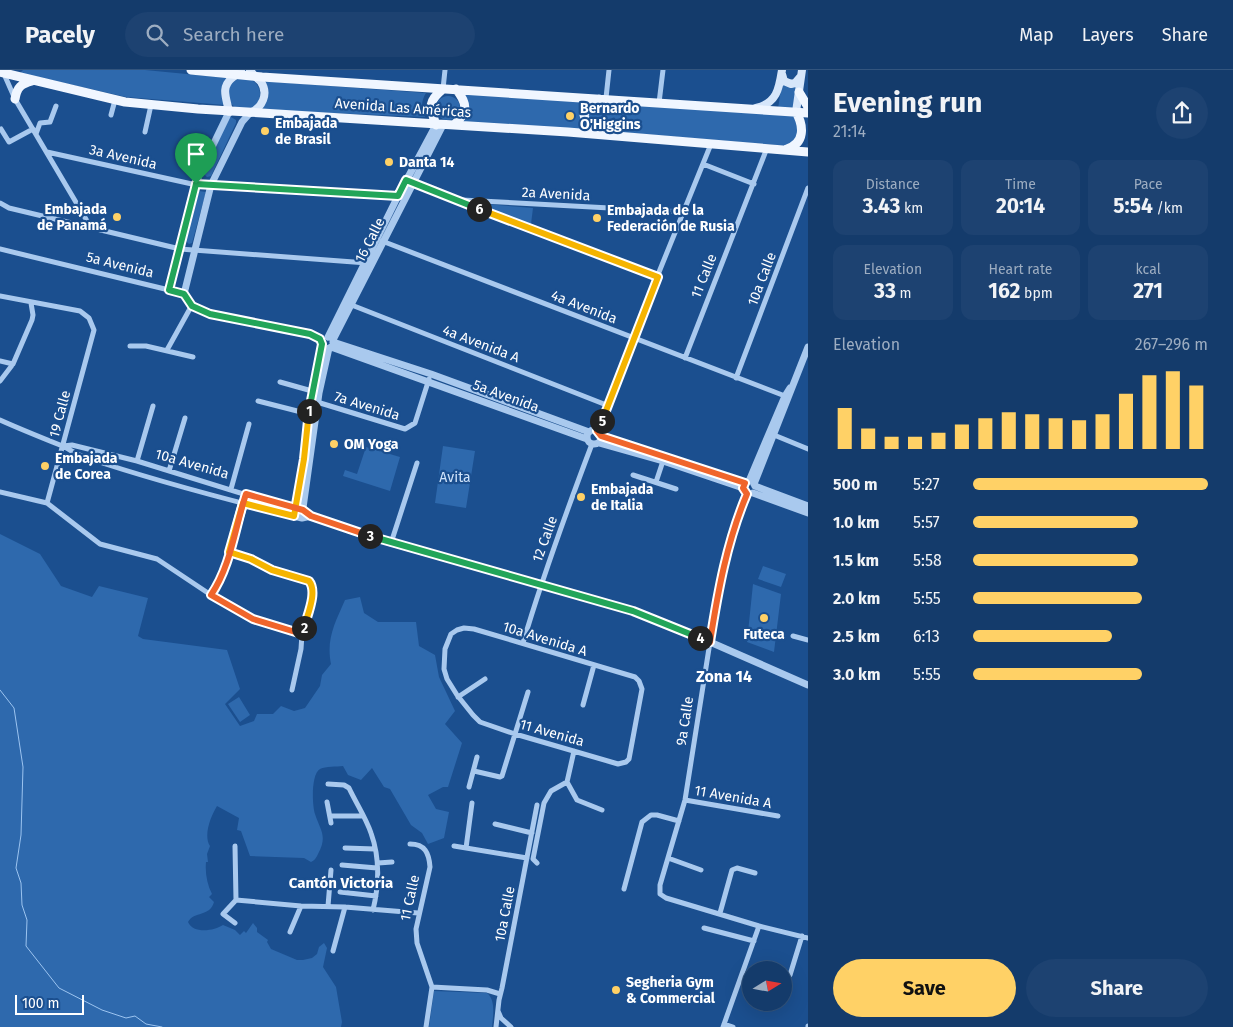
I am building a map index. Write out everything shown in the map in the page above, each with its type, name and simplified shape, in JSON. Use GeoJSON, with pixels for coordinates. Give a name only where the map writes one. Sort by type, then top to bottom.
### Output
{"type":"FeatureCollection","features":[{"type":"Feature","properties":{"kind":"main road"},"geometry":{"type":"LineString","coordinates":[[4,73],[19,70]]}},
{"type":"Feature","properties":{"kind":"main road","name":"Avenida Las Américas"},"geometry":{"type":"LineString","coordinates":[[191,70],[808,113]]}},
{"type":"Feature","properties":{"kind":"main road"},"geometry":{"type":"LineString","coordinates":[[782,71],[783,78],[788,84],[795,83],[801,73]]}},
{"type":"Feature","properties":{"kind":"main road"},"geometry":{"type":"LineString","coordinates":[[746,110],[768,105],[773,100],[782,71]]}},
{"type":"Feature","properties":{"kind":"main road"},"geometry":{"type":"LineString","coordinates":[[229,112],[225,98],[225,89],[231,78],[240,72]]}},
{"type":"Feature","properties":{"kind":"main road","name":"Avenida Las Américas"},"geometry":{"type":"LineString","coordinates":[[4,73],[115,100],[151,105],[229,112],[602,135],[808,152]]}},
{"type":"Feature","properties":{"kind":"main road"},"geometry":{"type":"LineString","coordinates":[[250,113],[260,107],[264,96],[262,84],[252,73]]}},
{"type":"Feature","properties":{"kind":"main road"},"geometry":{"type":"LineString","coordinates":[[784,150],[795,145],[802,134],[801,121],[796,112],[801,73]]}},
{"type":"Feature","properties":{"kind":"main road"},"geometry":{"type":"LineString","coordinates":[[15,99],[16,92],[21,85],[32,80]]}},
{"type":"Feature","properties":{"kind":"main road"},"geometry":{"type":"LineString","coordinates":[[439,125],[430,110],[430,104],[432,99],[443,88]]}},
{"type":"Feature","properties":{"kind":"main road"},"geometry":{"type":"LineString","coordinates":[[454,125],[463,116],[465,107],[456,89]]}},
{"type":"Feature","properties":{"kind":"main road"},"geometry":{"type":"LineString","coordinates":[[799,92],[808,107]]}},
{"type":"Feature","properties":{"kind":"main road"},"geometry":{"type":"LineString","coordinates":[[602,135],[588,128],[584,115],[589,103],[603,98]]}},
{"type":"Feature","properties":{"kind":"street"},"geometry":{"type":"LineString","coordinates":[[443,88],[445,70]]}},
{"type":"Feature","properties":{"kind":"street"},"geometry":{"type":"LineString","coordinates":[[603,98],[609,70]]}},
{"type":"Feature","properties":{"kind":"street"},"geometry":{"type":"LineString","coordinates":[[658,103],[663,70]]}},
{"type":"Feature","properties":{"kind":"street"},"geometry":{"type":"LineString","coordinates":[[4,73],[15,99],[90,226]]}},
{"type":"Feature","properties":{"kind":"street"},"geometry":{"type":"LineString","coordinates":[[111,115],[115,100]]}},
{"type":"Feature","properties":{"kind":"street"},"geometry":{"type":"LineString","coordinates":[[144,132],[151,105]]}},
{"type":"Feature","properties":{"kind":"street"},"geometry":{"type":"LineString","coordinates":[[1,129],[9,142],[34,131],[39,124],[50,122],[56,106]]}},
{"type":"Feature","properties":{"kind":"street"},"geometry":{"type":"LineString","coordinates":[[169,290],[199,174],[229,112]]}},
{"type":"Feature","properties":{"kind":"street"},"geometry":{"type":"LineString","coordinates":[[167,350],[192,306],[184,294],[211,185],[242,122],[250,113]]}},
{"type":"Feature","properties":{"kind":"street","name":"16 Calle"},"geometry":{"type":"LineString","coordinates":[[299,513],[312,391],[328,342],[439,125]]}},
{"type":"Feature","properties":{"kind":"street","name":"12 Calle"},"geometry":{"type":"LineString","coordinates":[[523,643],[540,584],[594,437],[609,406],[711,144]]}},
{"type":"Feature","properties":{"kind":"street","name":"11 Calle"},"geometry":{"type":"LineString","coordinates":[[685,358],[768,148]]}},
{"type":"Feature","properties":{"kind":"street","name":"3a Avenida"},"geometry":{"type":"LineString","coordinates":[[47,152],[196,184],[401,198]]}},
{"type":"Feature","properties":{"kind":"street"},"geometry":{"type":"LineString","coordinates":[[703,164],[754,184]]}},
{"type":"Feature","properties":{"kind":"street"},"geometry":{"type":"LineString","coordinates":[[410,181],[658,277]]}},
{"type":"Feature","properties":{"kind":"street","name":"10a Calle"},"geometry":{"type":"LineString","coordinates":[[736,378],[808,188]]}},
{"type":"Feature","properties":{"kind":"street","name":"2a Avenida"},"geometry":{"type":"LineString","coordinates":[[456,200],[684,212]]}},
{"type":"Feature","properties":{"kind":"street"},"geometry":{"type":"LineString","coordinates":[[0,203],[9,208],[180,249],[368,263]]}},
{"type":"Feature","properties":{"kind":"street","name":"4a Avenida"},"geometry":{"type":"LineString","coordinates":[[380,240],[785,396]]}},
{"type":"Feature","properties":{"kind":"street","name":"5a Avenida"},"geometry":{"type":"LineString","coordinates":[[0,249],[184,294]]}},
{"type":"Feature","properties":{"kind":"street"},"geometry":{"type":"LineString","coordinates":[[0,296],[31,303],[33,315],[13,364],[2,379]]}},
{"type":"Feature","properties":{"kind":"street","name":"19 Calle"},"geometry":{"type":"LineString","coordinates":[[31,303],[80,311],[89,318],[94,330],[47,503]]}},
{"type":"Feature","properties":{"kind":"street","name":"4a Avenida A"},"geometry":{"type":"LineString","coordinates":[[347,304],[609,406]]}},
{"type":"Feature","properties":{"kind":"street","name":"5a Avenida"},"geometry":{"type":"LineString","coordinates":[[192,306],[210,314],[314,336],[663,461],[763,489],[808,506]]}},
{"type":"Feature","properties":{"kind":"street","name":"16 Calle"},"geometry":{"type":"LineString","coordinates":[[299,513],[305,499],[317,402],[328,342]]}},
{"type":"Feature","properties":{"kind":"street"},"geometry":{"type":"LineString","coordinates":[[130,346],[146,346],[193,357]]}},
{"type":"Feature","properties":{"kind":"street","name":"9a Calle"},"geometry":{"type":"LineString","coordinates":[[772,432],[787,404],[793,383],[808,348]]}},
{"type":"Feature","properties":{"kind":"street"},"geometry":{"type":"LineString","coordinates":[[0,360],[13,364]]}},
{"type":"Feature","properties":{"kind":"street"},"geometry":{"type":"LineString","coordinates":[[0,372],[2,379]]}},
{"type":"Feature","properties":{"kind":"street","name":"7a Avenida"},"geometry":{"type":"LineString","coordinates":[[317,402],[405,429],[415,423],[430,378]]}},
{"type":"Feature","properties":{"kind":"street"},"geometry":{"type":"LineString","coordinates":[[280,382],[312,391]]}},
{"type":"Feature","properties":{"kind":"street","name":"9a Calle"},"geometry":{"type":"LineString","coordinates":[[720,913],[660,894],[660,885],[685,800],[716,604],[730,540],[785,396],[793,383]]}},
{"type":"Feature","properties":{"kind":"street"},"geometry":{"type":"LineString","coordinates":[[785,396],[787,404]]}},
{"type":"Feature","properties":{"kind":"street"},"geometry":{"type":"LineString","coordinates":[[258,401],[309,414]]}},
{"type":"Feature","properties":{"kind":"street"},"geometry":{"type":"LineString","coordinates":[[137,461],[153,406]]}},
{"type":"Feature","properties":{"kind":"street"},"geometry":{"type":"LineString","coordinates":[[169,472],[185,418]]}},
{"type":"Feature","properties":{"kind":"street","name":"10a Avenida"},"geometry":{"type":"LineString","coordinates":[[0,420],[36,437],[63,446],[71,452],[142,475],[243,503],[311,516],[391,543],[633,611],[808,685]]}},
{"type":"Feature","properties":{"kind":"street"},"geometry":{"type":"LineString","coordinates":[[232,489],[249,424]]}},
{"type":"Feature","properties":{"kind":"street"},"geometry":{"type":"LineString","coordinates":[[772,432],[808,449]]}},
{"type":"Feature","properties":{"kind":"street","name":"5a Avenida"},"geometry":{"type":"LineString","coordinates":[[594,437],[750,486],[808,514]]}},
{"type":"Feature","properties":{"kind":"street","name":"10a Avenida"},"geometry":{"type":"LineString","coordinates":[[63,446],[72,445],[137,461],[169,472],[232,489],[299,513]]}},
{"type":"Feature","properties":{"kind":"street"},"geometry":{"type":"LineString","coordinates":[[656,482],[663,461]]}},
{"type":"Feature","properties":{"kind":"street"},"geometry":{"type":"LineString","coordinates":[[391,543],[418,463]]}},
{"type":"Feature","properties":{"kind":"street"},"geometry":{"type":"LineString","coordinates":[[142,475],[145,464]]}},
{"type":"Feature","properties":{"kind":"street"},"geometry":{"type":"LineString","coordinates":[[633,475],[676,489]]}},
{"type":"Feature","properties":{"kind":"street"},"geometry":{"type":"LineString","coordinates":[[0,492],[47,503],[100,544],[159,560],[211,595],[253,619],[302,634]]}},
{"type":"Feature","properties":{"kind":"street"},"geometry":{"type":"LineString","coordinates":[[211,595],[216,587],[229,552],[246,494]]}},
{"type":"Feature","properties":{"kind":"street"},"geometry":{"type":"LineString","coordinates":[[305,499],[308,510],[320,520]]}},
{"type":"Feature","properties":{"kind":"street"},"geometry":{"type":"LineString","coordinates":[[229,552],[251,559],[272,570],[304,578],[312,584],[313,593],[302,634],[301,649],[292,690]]}},
{"type":"Feature","properties":{"kind":"street","name":"10a Avenida A"},"geometry":{"type":"LineString","coordinates":[[448,641],[451,634],[457,630],[464,628],[474,629],[635,677],[640,681]]}},
{"type":"Feature","properties":{"kind":"street"},"geometry":{"type":"LineString","coordinates":[[792,636],[808,640]]}},
{"type":"Feature","properties":{"kind":"street","name":"11 Avenida"},"geometry":{"type":"LineString","coordinates":[[448,641],[445,649],[444,669],[447,679],[458,697],[480,722],[618,764],[626,762],[631,755],[642,689],[640,681]]}},
{"type":"Feature","properties":{"kind":"street"},"geometry":{"type":"LineString","coordinates":[[583,705],[594,665]]}},
{"type":"Feature","properties":{"kind":"street"},"geometry":{"type":"LineString","coordinates":[[458,697],[485,679]]}},
{"type":"Feature","properties":{"kind":"street"},"geometry":{"type":"LineString","coordinates":[[474,771],[502,776],[528,692]]}},
{"type":"Feature","properties":{"kind":"street"},"geometry":{"type":"LineString","coordinates":[[574,751],[567,782],[577,800],[602,810]]}},
{"type":"Feature","properties":{"kind":"street"},"geometry":{"type":"LineString","coordinates":[[469,787],[477,757]]}},
{"type":"Feature","properties":{"kind":"street"},"geometry":{"type":"LineString","coordinates":[[536,863],[533,858],[544,803],[551,791],[567,782]]}},
{"type":"Feature","properties":{"kind":"street"},"geometry":{"type":"LineString","coordinates":[[328,784],[344,784],[349,788],[372,834],[378,866],[373,910]]}},
{"type":"Feature","properties":{"kind":"street","name":"11 Avenida A"},"geometry":{"type":"LineString","coordinates":[[685,800],[778,816]]}},
{"type":"Feature","properties":{"kind":"street"},"geometry":{"type":"LineString","coordinates":[[328,802],[331,823]]}},
{"type":"Feature","properties":{"kind":"street"},"geometry":{"type":"LineString","coordinates":[[466,848],[472,804]]}},
{"type":"Feature","properties":{"kind":"street","name":"10a Calle"},"geometry":{"type":"LineString","coordinates":[[496,1027],[500,994],[537,805]]}},
{"type":"Feature","properties":{"kind":"street"},"geometry":{"type":"LineString","coordinates":[[624,889],[642,822],[651,815],[679,821]]}},
{"type":"Feature","properties":{"kind":"street"},"geometry":{"type":"LineString","coordinates":[[330,816],[362,816]]}},
{"type":"Feature","properties":{"kind":"street"},"geometry":{"type":"LineString","coordinates":[[495,824],[532,833]]}},
{"type":"Feature","properties":{"kind":"street","name":"11 Calle"},"geometry":{"type":"LineString","coordinates":[[410,844],[417,844],[424,848],[428,853],[430,867],[416,928],[417,944],[432,987],[426,1027]]}},
{"type":"Feature","properties":{"kind":"street"},"geometry":{"type":"LineString","coordinates":[[235,846],[236,900],[223,913],[224,916],[235,924]]}},
{"type":"Feature","properties":{"kind":"street"},"geometry":{"type":"LineString","coordinates":[[454,846],[527,858]]}},
{"type":"Feature","properties":{"kind":"street"},"geometry":{"type":"LineString","coordinates":[[345,848],[375,849]]}},
{"type":"Feature","properties":{"kind":"street"},"geometry":{"type":"LineString","coordinates":[[668,858],[701,870]]}},
{"type":"Feature","properties":{"kind":"street"},"geometry":{"type":"LineString","coordinates":[[342,865],[378,866],[392,862]]}},
{"type":"Feature","properties":{"kind":"street"},"geometry":{"type":"LineString","coordinates":[[756,873],[737,868],[732,870],[720,913],[759,926],[808,938]]}},
{"type":"Feature","properties":{"kind":"street"},"geometry":{"type":"LineString","coordinates":[[328,906],[331,870]]}},
{"type":"Feature","properties":{"kind":"street"},"geometry":{"type":"LineString","coordinates":[[298,886],[330,886]]}},
{"type":"Feature","properties":{"kind":"street"},"geometry":{"type":"LineString","coordinates":[[340,892],[376,896]]}},
{"type":"Feature","properties":{"kind":"street"},"geometry":{"type":"LineString","coordinates":[[236,900],[418,913]]}},
{"type":"Feature","properties":{"kind":"street"},"geometry":{"type":"LineString","coordinates":[[290,932],[301,906]]}},
{"type":"Feature","properties":{"kind":"street"},"geometry":{"type":"LineString","coordinates":[[333,951],[345,907]]}},
{"type":"Feature","properties":{"kind":"street"},"geometry":{"type":"LineString","coordinates":[[733,1027],[724,1026],[759,926]]}},
{"type":"Feature","properties":{"kind":"street"},"geometry":{"type":"LineString","coordinates":[[704,928],[754,941]]}},
{"type":"Feature","properties":{"kind":"street"},"geometry":{"type":"LineString","coordinates":[[792,968],[802,936]]}},
{"type":"Feature","properties":{"kind":"street"},"geometry":{"type":"LineString","coordinates":[[432,987],[487,990],[500,994]]}},
{"type":"Feature","properties":{"kind":"street"},"geometry":{"type":"LineString","coordinates":[[498,1011],[511,1027]]}},
{"type":"Feature","properties":{"kind":"green space"},"geometry":{"type":"Polygon","coordinates":[[[23,70],[145,70],[228,78],[222,92],[225,105],[126,97],[20,73],[23,70]]]}},
{"type":"Feature","properties":{"kind":"green space"},"geometry":{"type":"Polygon","coordinates":[[[244,78],[250,79],[255,83],[259,88],[259,100],[255,105],[250,109],[244,110],[238,109],[233,105],[229,100],[228,94],[229,88],[233,83],[238,79],[244,78]]]}},
{"type":"Feature","properties":{"kind":"green space"},"geometry":{"type":"Polygon","coordinates":[[[263,81],[426,93],[422,105],[425,117],[261,110],[263,81]]]}},
{"type":"Feature","properties":{"kind":"green space"},"geometry":{"type":"Polygon","coordinates":[[[782,82],[797,85],[795,110],[778,109],[782,82]]]}},
{"type":"Feature","properties":{"kind":"green space"},"geometry":{"type":"Polygon","coordinates":[[[464,94],[588,101],[588,130],[461,123],[464,94]]]}},
{"type":"Feature","properties":{"kind":"green space"},"geometry":{"type":"Polygon","coordinates":[[[448,96],[456,100],[460,108],[456,116],[448,120],[440,116],[436,108],[440,100],[448,96]]]}},
{"type":"Feature","properties":{"kind":"green space"},"geometry":{"type":"Polygon","coordinates":[[[594,102],[795,116],[798,122],[798,137],[788,146],[594,130],[589,126],[587,109],[594,102]]]}},
{"type":"Feature","properties":{"kind":"green space"},"geometry":{"type":"Polygon","coordinates":[[[231,117],[236,120],[236,123],[211,176],[207,177],[204,171],[231,117]]]}},
{"type":"Feature","properties":{"kind":"green space"},"geometry":{"type":"Polygon","coordinates":[[[199,191],[206,192],[192,243],[189,244],[186,241],[199,191]]]}},
{"type":"Feature","properties":{"kind":"green space"},"geometry":{"type":"Polygon","coordinates":[[[472,203],[533,208],[531,224],[472,203]]]}},
{"type":"Feature","properties":{"kind":"green space","name":"Avita"},"geometry":{"type":"Polygon","coordinates":[[[443,446],[475,451],[466,508],[435,503],[443,446]]]}},
{"type":"Feature","properties":{"kind":"green space"},"geometry":{"type":"Polygon","coordinates":[[[366,447],[400,457],[390,491],[343,476],[345,470],[357,474],[366,447]]]}},
{"type":"Feature","properties":{"kind":"green space"},"geometry":{"type":"Polygon","coordinates":[[[0,534],[40,554],[61,586],[92,597],[99,586],[148,598],[138,636],[143,639],[227,650],[240,689],[225,704],[240,726],[254,721],[257,714],[273,714],[281,706],[294,711],[305,708],[320,686],[322,675],[331,664],[331,639],[345,600],[360,597],[364,613],[378,622],[416,622],[419,646],[435,655],[439,677],[455,711],[445,724],[462,743],[448,787],[443,787],[428,795],[436,809],[449,812],[444,838],[428,844],[422,833],[411,825],[390,789],[384,787],[372,768],[361,780],[348,775],[343,766],[322,768],[315,777],[313,797],[315,814],[323,838],[317,857],[311,862],[304,858],[250,856],[241,831],[237,830],[239,818],[217,806],[210,820],[207,837],[210,846],[207,854],[208,862],[206,862],[206,874],[212,894],[209,897],[214,902],[209,910],[194,916],[188,922],[199,930],[214,929],[223,925],[235,930],[240,935],[244,931],[246,933],[253,923],[257,928],[257,932],[268,940],[267,942],[271,949],[297,960],[312,958],[324,943],[327,948],[323,967],[336,987],[342,1022],[341,1027],[0,1027],[0,534]]]}},
{"type":"Feature","properties":{"kind":"green space"},"geometry":{"type":"Polygon","coordinates":[[[763,566],[786,574],[781,587],[758,579],[763,566]]]}},
{"type":"Feature","properties":{"kind":"green space","name":"Futeca"},"geometry":{"type":"Polygon","coordinates":[[[753,584],[781,594],[774,652],[747,642],[753,584]]]}},
{"type":"Feature","properties":{"kind":"green space"},"geometry":{"type":"Polygon","coordinates":[[[239,697],[250,715],[240,722],[228,704],[239,697]]]}},
{"type":"Feature","properties":{"kind":"green space"},"geometry":{"type":"Polygon","coordinates":[[[434,991],[487,993],[493,1004],[492,1027],[429,1027],[434,991]]]}},
{"type":"Feature","properties":{"kind":"waterway"},"geometry":{"type":"LineString","coordinates":[[0,690],[14,708],[23,767],[21,835],[16,868],[21,883],[22,905],[27,920],[26,946],[59,988],[102,1010],[126,1018],[135,1016],[146,1024],[162,1027]]}},
{"type":"Feature","properties":{"kind":"place","name":"Bernardo O'Higgins"},"geometry":{"type":"Point","coordinates":[570,116]}},
{"type":"Feature","properties":{"kind":"place","name":"Embajada de Brasil"},"geometry":{"type":"Point","coordinates":[265,131]}},
{"type":"Feature","properties":{"kind":"place","name":"Danta 14"},"geometry":{"type":"Point","coordinates":[389,162]}},
{"type":"Feature","properties":{"kind":"place","name":"Embajada de Panamá"},"geometry":{"type":"Point","coordinates":[117,217]}},
{"type":"Feature","properties":{"kind":"place","name":"Embajada de la Federación de Rusia"},"geometry":{"type":"Point","coordinates":[597,218]}},
{"type":"Feature","properties":{"kind":"place","name":"OM Yoga"},"geometry":{"type":"Point","coordinates":[334,444]}},
{"type":"Feature","properties":{"kind":"place","name":"Embajada de Corea"},"geometry":{"type":"Point","coordinates":[45,466]}},
{"type":"Feature","properties":{"kind":"place","name":"Embajada de Italia"},"geometry":{"type":"Point","coordinates":[581,497]}},
{"type":"Feature","properties":{"kind":"place","name":"Futeca"},"geometry":{"type":"Point","coordinates":[764,618]}},
{"type":"Feature","properties":{"kind":"place","name":"Segheria Gym & Commercial"},"geometry":{"type":"Point","coordinates":[616,990]}},
{"type":"Feature","properties":{"kind":"district","name":"Zona 14"},"geometry":{"type":"Point","coordinates":[724,676]}},
{"type":"Feature","properties":{"kind":"district","name":"Cantón Victoria"},"geometry":{"type":"Point","coordinates":[341,883]}},
{"type":"Feature","properties":{"kind":"route"},"geometry":{"type":"LineString","coordinates":[[196,184],[169,290],[184,294],[192,306],[210,314],[310,334],[322,342],[312,391],[304,459],[298,498],[296,508],[294,516],[243,503],[235,527],[229,552],[251,559],[272,570],[304,578],[312,584],[313,593],[302,634],[253,619],[211,595],[223,571],[235,527],[242,507],[243,503],[246,494],[266,501],[296,508],[303,510],[311,516],[391,543],[633,611],[710,642],[730,540],[738,514],[747,494],[743,488],[745,483],[601,436],[597,431],[609,406],[658,277],[406,180],[398,196],[196,184]]}}]}
